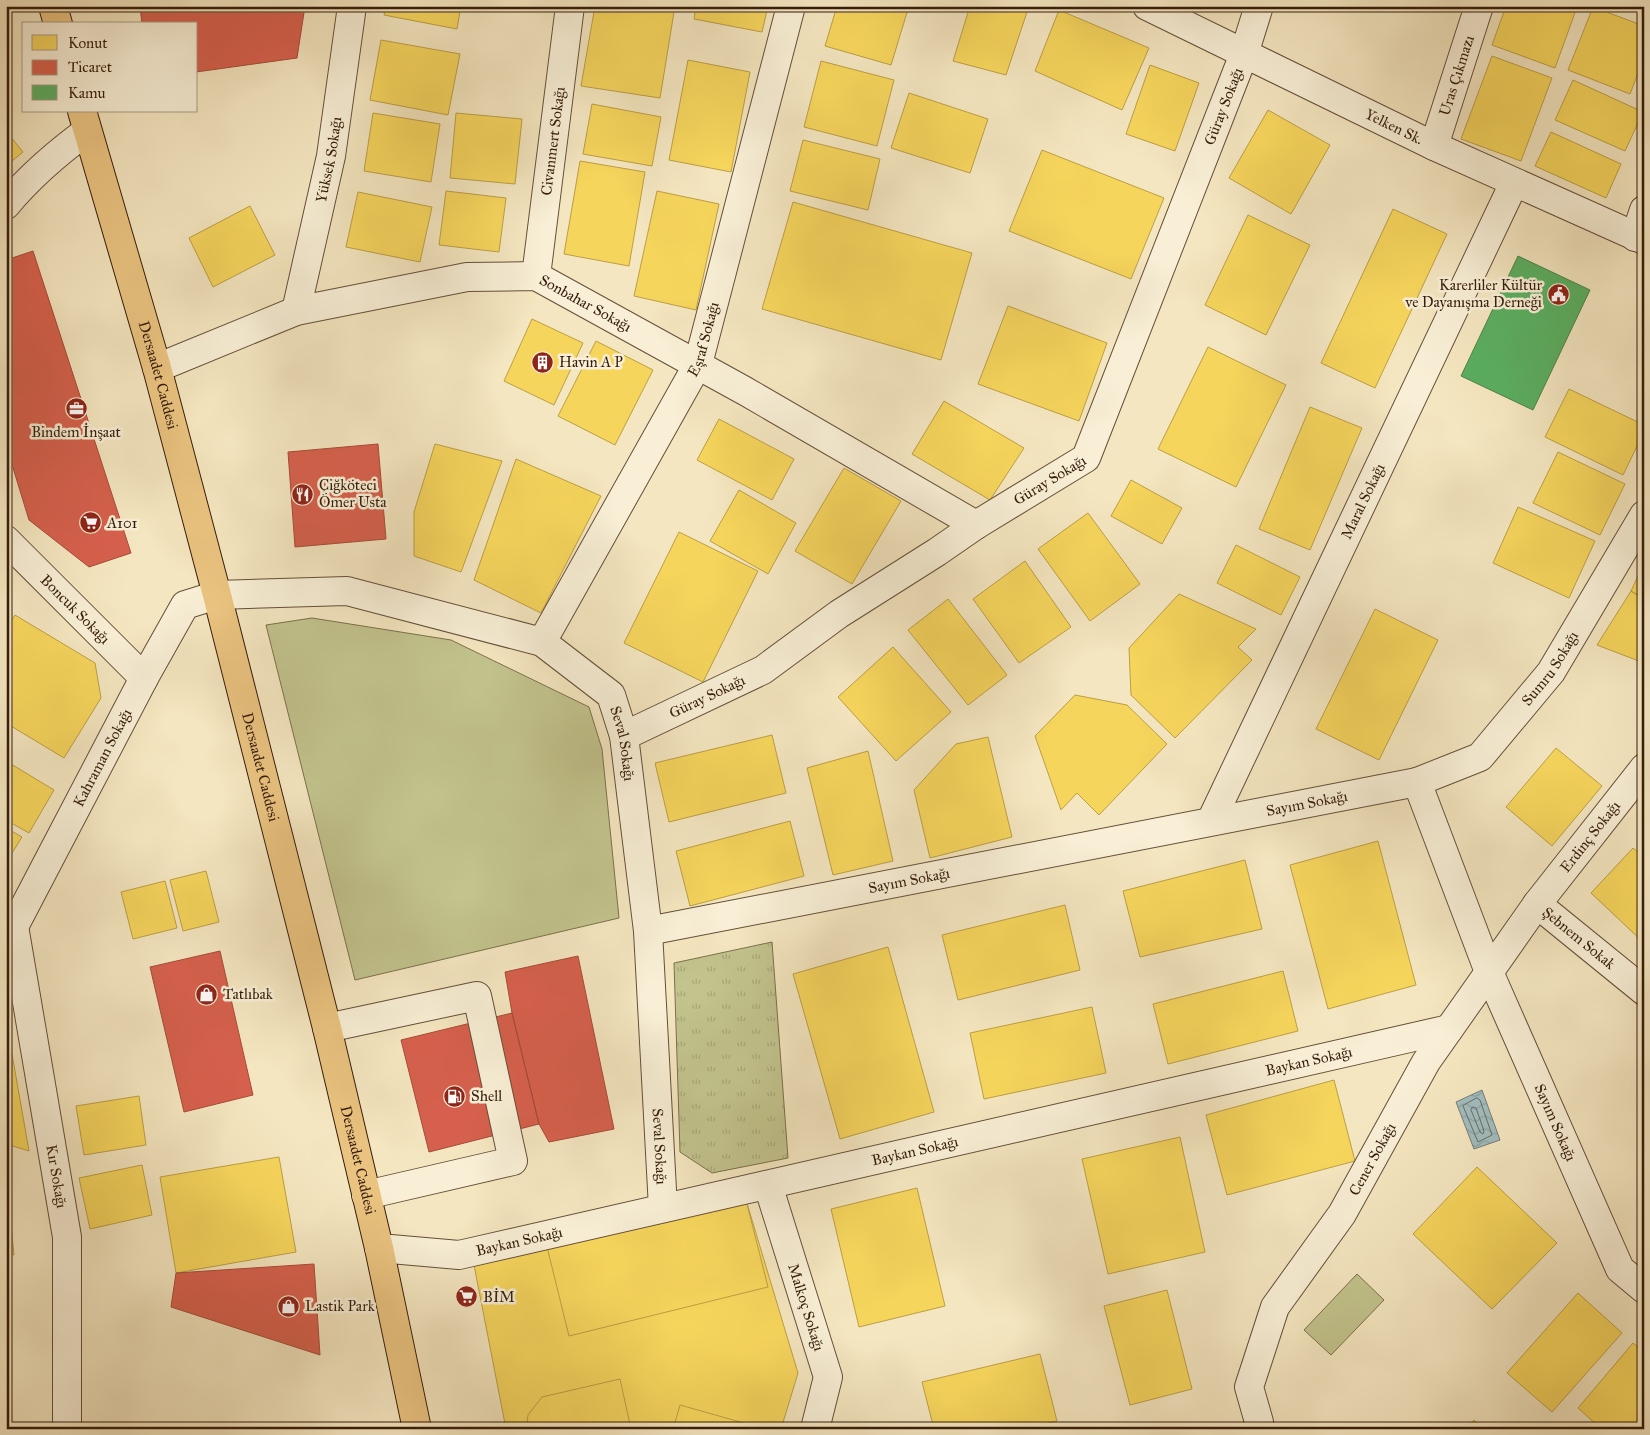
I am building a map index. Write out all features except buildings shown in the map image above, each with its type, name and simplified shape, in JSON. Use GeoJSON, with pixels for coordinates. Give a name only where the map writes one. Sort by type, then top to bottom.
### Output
{"type":"FeatureCollection","features":[{"type":"Feature","properties":{"kind":"main road"},"geometry":{"type":"LineString","coordinates":[[53,6],[57,22]]}},
{"type":"Feature","properties":{"kind":"main road","name":"Dersaadet Caddesi"},"geometry":{"type":"LineString","coordinates":[[84,121],[157,368],[217,595],[326,1028],[379,1248],[417,1429]]}},
{"type":"Feature","properties":{"kind":"street","name":"Yüksek Sokağı"},"geometry":{"type":"LineString","coordinates":[[296,311],[331,156],[352,6]]}},
{"type":"Feature","properties":{"kind":"street","name":"Civanmert Sokağı"},"geometry":{"type":"LineString","coordinates":[[536,276],[570,6]]}},
{"type":"Feature","properties":{"kind":"street","name":"Eşraf Sokağı"},"geometry":{"type":"LineString","coordinates":[[542,642],[698,364],[791,6]]}},
{"type":"Feature","properties":{"kind":"street","name":"Yelken Sk."},"geometry":{"type":"LineString","coordinates":[[1147,6],[1434,146],[1640,239]]}},
{"type":"Feature","properties":{"kind":"street","name":"Güray Sokağı"},"geometry":{"type":"LineString","coordinates":[[624,736],[762,670],[839,614],[976,525],[1086,458],[1244,54],[1259,6]]}},
{"type":"Feature","properties":{"kind":"street","name":"Uras Çıkmazı"},"geometry":{"type":"LineString","coordinates":[[1434,146],[1479,6]]}},
{"type":"Feature","properties":{"kind":"street"},"geometry":{"type":"LineString","coordinates":[[6,205],[57,153],[84,121]]}},
{"type":"Feature","properties":{"kind":"street","name":"Maral Sokağı"},"geometry":{"type":"LineString","coordinates":[[1211,821],[1514,182]]}},
{"type":"Feature","properties":{"kind":"street"},"geometry":{"type":"LineString","coordinates":[[1640,239],[1644,210]]}},
{"type":"Feature","properties":{"kind":"street","name":"Sonbahar Sokağı"},"geometry":{"type":"LineString","coordinates":[[157,368],[296,311],[467,277],[536,276],[698,364],[976,525]]}},
{"type":"Feature","properties":{"kind":"street","name":"Sumru Sokağı"},"geometry":{"type":"LineString","coordinates":[[1417,782],[1480,757],[1551,672],[1644,515]]}},
{"type":"Feature","properties":{"kind":"street","name":"Boncuk Sokağı"},"geometry":{"type":"LineString","coordinates":[[6,540],[144,678]]}},
{"type":"Feature","properties":{"kind":"street","name":"Seval Sokağı"},"geometry":{"type":"LineString","coordinates":[[217,595],[347,591],[542,642],[611,695],[624,736],[648,930],[664,1208]]}},
{"type":"Feature","properties":{"kind":"street","name":"Kahraman Sokağı"},"geometry":{"type":"LineString","coordinates":[[10,934],[144,678],[185,605],[217,595]]}},
{"type":"Feature","properties":{"kind":"street","name":"Erdinç Sokağı"},"geometry":{"type":"LineString","coordinates":[[1537,904],[1644,768]]}},
{"type":"Feature","properties":{"kind":"street","name":"Sayım Sokağı"},"geometry":{"type":"LineString","coordinates":[[648,930],[1417,782],[1489,972],[1620,1269],[1644,1289]]}},
{"type":"Feature","properties":{"kind":"street","name":"Cener Sokağı"},"geometry":{"type":"LineString","coordinates":[[1257,1429],[1259,1422],[1249,1387],[1275,1307],[1342,1214],[1426,1062],[1537,904]]}},
{"type":"Feature","properties":{"kind":"street","name":"Şebnem Sokak"},"geometry":{"type":"LineString","coordinates":[[1537,904],[1644,991]]}},
{"type":"Feature","properties":{"kind":"street","name":"Kır Sokağı"},"geometry":{"type":"LineString","coordinates":[[10,934],[67,1237],[67,1429]]}},
{"type":"Feature","properties":{"kind":"street"},"geometry":{"type":"LineString","coordinates":[[326,1028],[477,996],[513,1161],[366,1195]]}},
{"type":"Feature","properties":{"kind":"street","name":"Baykan Sokağı"},"geometry":{"type":"LineString","coordinates":[[379,1248],[459,1255],[1449,1029]]}},
{"type":"Feature","properties":{"kind":"street","name":"Malkoç Sokağı"},"geometry":{"type":"LineString","coordinates":[[768,1185],[828,1377],[815,1429]]}},
{"type":"Feature","properties":{"kind":"green space"},"geometry":{"type":"Polygon","coordinates":[[[312,618],[451,640],[589,707],[602,749],[619,918],[355,980],[266,625],[312,618]]]}},
{"type":"Feature","properties":{"kind":"green space"},"geometry":{"type":"Polygon","coordinates":[[[772,942],[788,1158],[712,1173],[680,1152],[674,963],[772,942]]]}},
{"type":"Feature","properties":{"kind":"green space"},"geometry":{"type":"Polygon","coordinates":[[[1357,1274],[1384,1300],[1331,1355],[1304,1330],[1357,1274]]]}},
{"type":"Feature","properties":{"kind":"water"},"geometry":{"type":"Polygon","coordinates":[[[1482,1090],[1500,1140],[1474,1149],[1456,1102],[1482,1090]]]}},
{"type":"Feature","properties":{"kind":"place","name":"Karerliler Kültür ve Dayanışma Derneği"},"geometry":{"type":"Point","coordinates":[1558,294]}},
{"type":"Feature","properties":{"kind":"place","name":"Havin A P"},"geometry":{"type":"Point","coordinates":[543,362]}},
{"type":"Feature","properties":{"kind":"place","name":"Bindem İnşaat"},"geometry":{"type":"Point","coordinates":[76,409]}},
{"type":"Feature","properties":{"kind":"place","name":"Çiğköteci Ömer Usta"},"geometry":{"type":"Point","coordinates":[303,494]}},
{"type":"Feature","properties":{"kind":"place","name":"A101"},"geometry":{"type":"Point","coordinates":[91,523]}},
{"type":"Feature","properties":{"kind":"place","name":"Tatlıbak"},"geometry":{"type":"Point","coordinates":[207,994]}},
{"type":"Feature","properties":{"kind":"place","name":"Shell"},"geometry":{"type":"Point","coordinates":[455,1096]}},
{"type":"Feature","properties":{"kind":"place","name":"BİM"},"geometry":{"type":"Point","coordinates":[467,1297]}},
{"type":"Feature","properties":{"kind":"place","name":"Lastik Park"},"geometry":{"type":"Point","coordinates":[289,1306]}}]}
